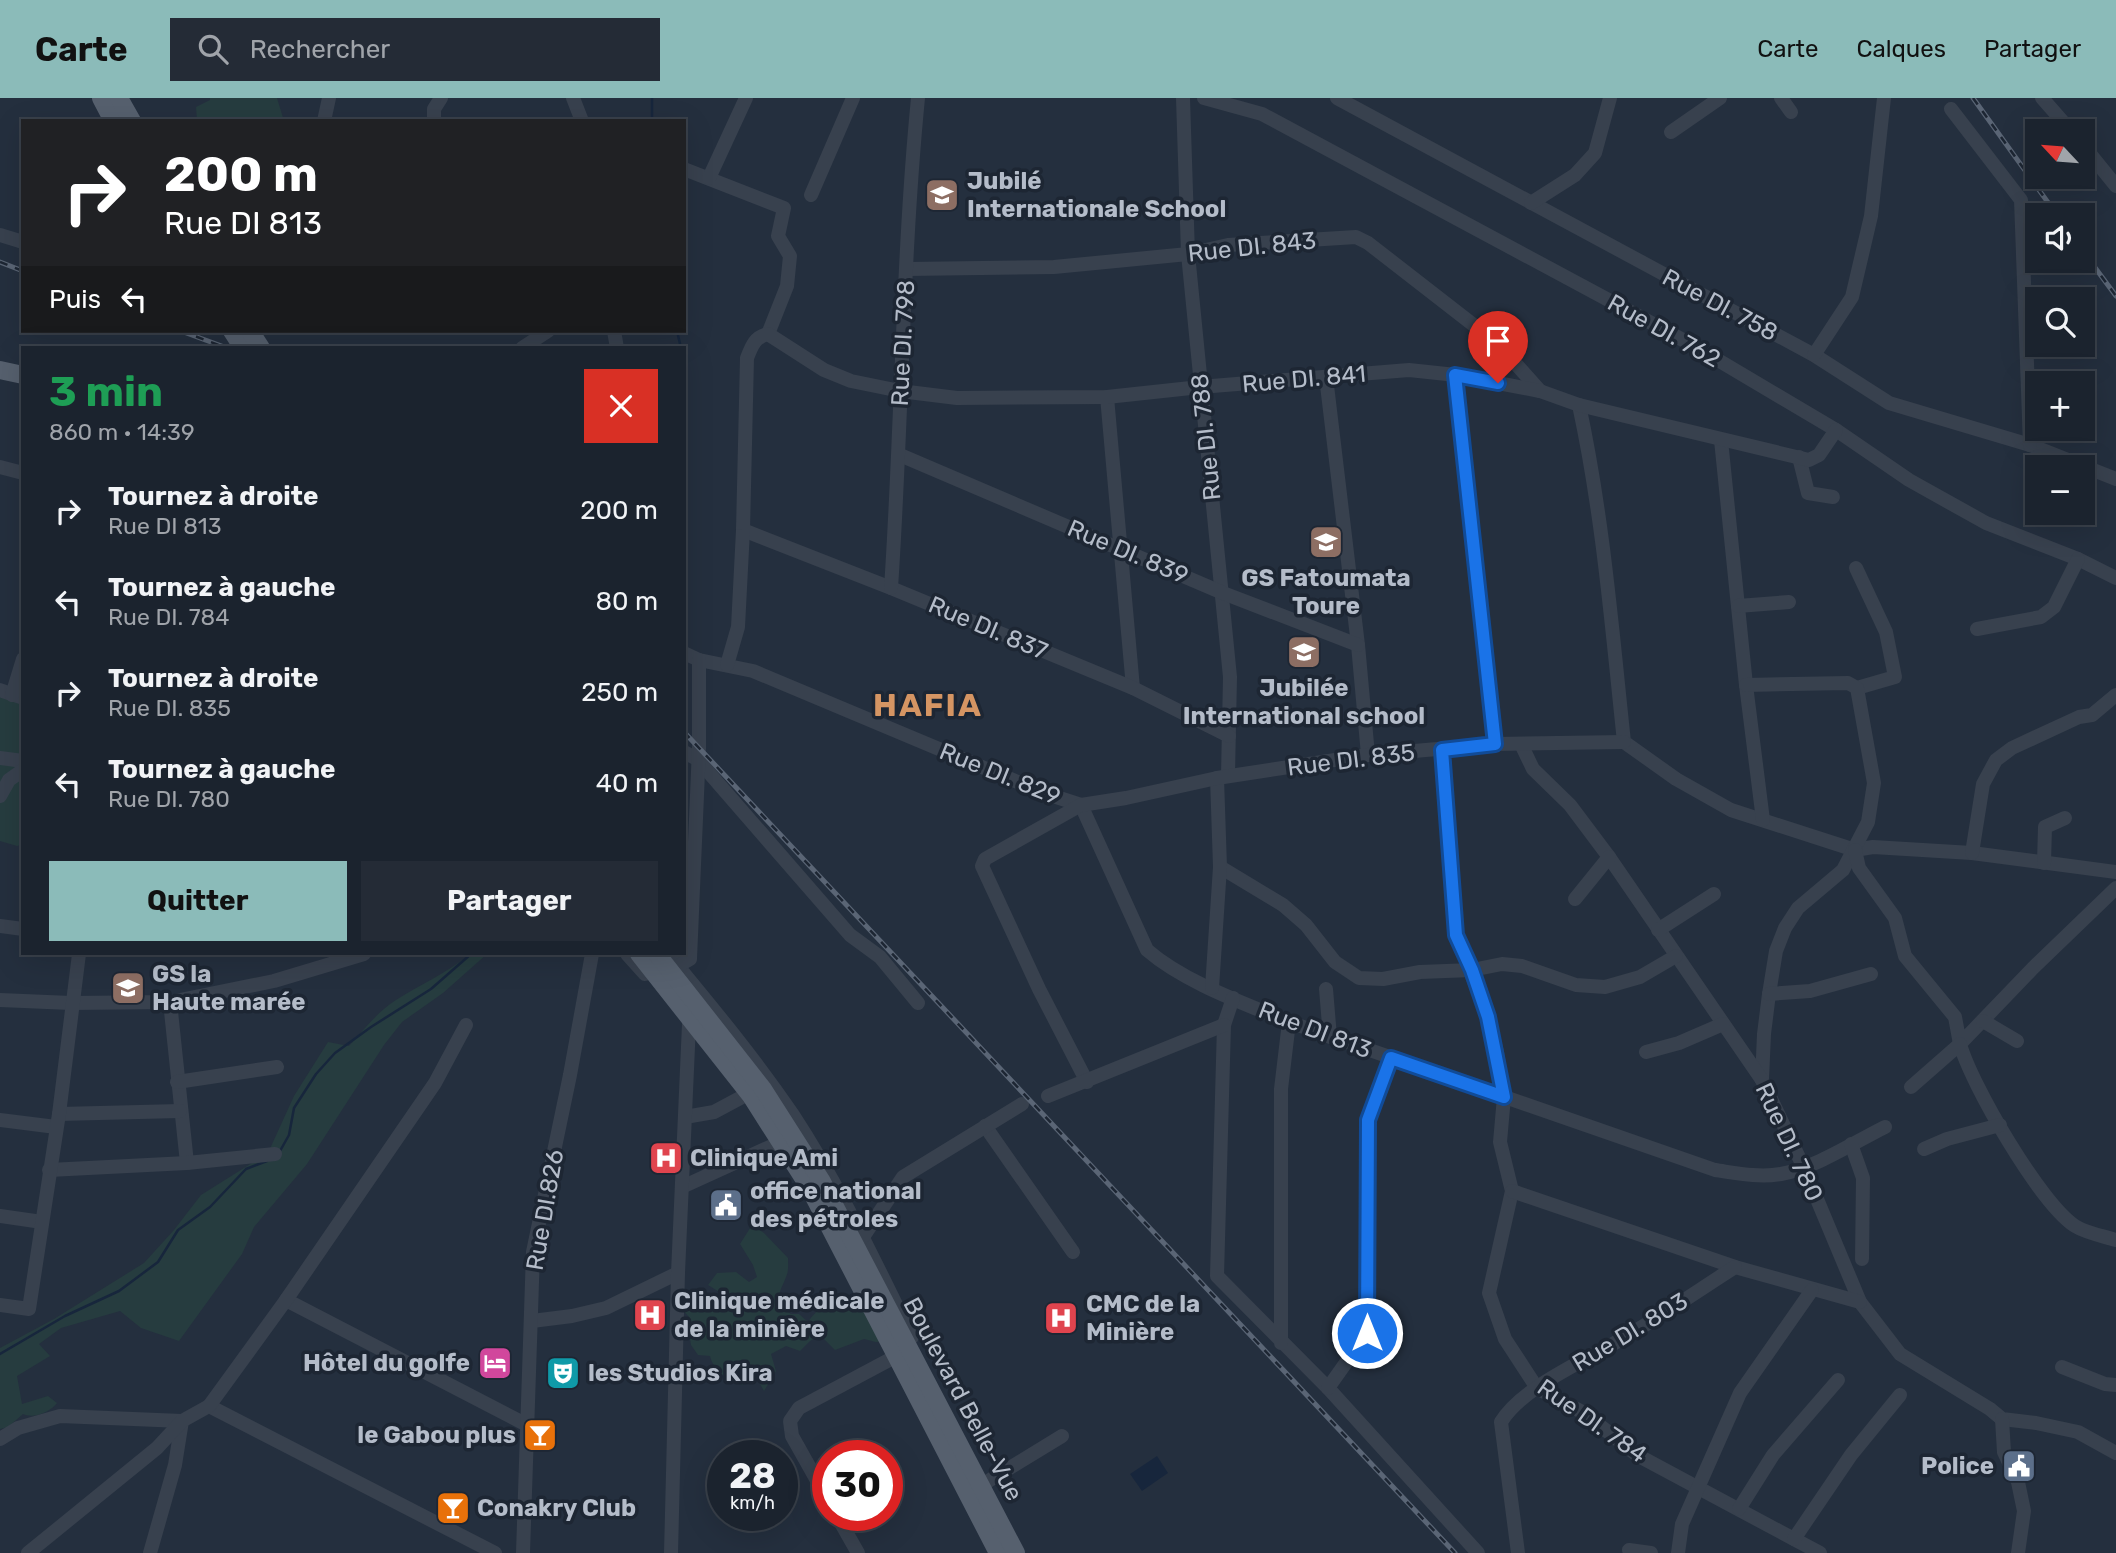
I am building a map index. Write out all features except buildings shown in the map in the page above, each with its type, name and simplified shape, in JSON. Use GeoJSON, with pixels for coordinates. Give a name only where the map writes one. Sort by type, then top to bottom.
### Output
{"type":"FeatureCollection","features":[{"type":"Feature","properties":{"kind":"main road"},"geometry":{"type":"LineString","coordinates":[[100,98],[112,119]]}},
{"type":"Feature","properties":{"kind":"main road"},"geometry":{"type":"LineString","coordinates":[[119,98],[131,119]]}},
{"type":"Feature","properties":{"kind":"main road"},"geometry":{"type":"LineString","coordinates":[[0,370],[21,375]]}},
{"type":"Feature","properties":{"kind":"main road","name":"Boulevard Belle-Vue"},"geometry":{"type":"LineString","coordinates":[[640,955],[751,1096],[809,1187],[998,1553]]}},
{"type":"Feature","properties":{"kind":"main road","name":"Boulevard Belle-Vue"},"geometry":{"type":"LineString","coordinates":[[658,955],[763,1089],[821,1180],[1016,1553]]}},
{"type":"Feature","properties":{"kind":"street"},"geometry":{"type":"LineString","coordinates":[[324,119],[329,98]]}},
{"type":"Feature","properties":{"kind":"street"},"geometry":{"type":"LineString","coordinates":[[433,119],[434,109],[441,98]]}},
{"type":"Feature","properties":{"kind":"street"},"geometry":{"type":"LineString","coordinates":[[573,98],[581,119]]}},
{"type":"Feature","properties":{"kind":"street"},"geometry":{"type":"LineString","coordinates":[[709,178],[746,98]]}},
{"type":"Feature","properties":{"kind":"street"},"geometry":{"type":"LineString","coordinates":[[811,195],[853,98]]}},
{"type":"Feature","properties":{"kind":"street","name":"Rue DI. 798"},"geometry":{"type":"LineString","coordinates":[[891,588],[918,98]]}},
{"type":"Feature","properties":{"kind":"street","name":"Rue DI. 788"},"geometry":{"type":"LineString","coordinates":[[1183,98],[1188,254],[1230,677],[1229,736],[1223,776],[1212,988]]}},
{"type":"Feature","properties":{"kind":"street","name":"Rue DI. 762"},"geometry":{"type":"LineString","coordinates":[[1204,98],[1262,114],[1696,347],[1836,430],[1909,480],[1986,523],[2078,559],[2116,578]]}},
{"type":"Feature","properties":{"kind":"street"},"geometry":{"type":"LineString","coordinates":[[1257,98],[1262,114]]}},
{"type":"Feature","properties":{"kind":"street","name":"Rue DI. 758"},"geometry":{"type":"LineString","coordinates":[[1337,98],[1814,355],[1889,403],[2030,445],[2116,479]]}},
{"type":"Feature","properties":{"kind":"street"},"geometry":{"type":"LineString","coordinates":[[1531,203],[1575,175],[1595,153],[1610,98]]}},
{"type":"Feature","properties":{"kind":"street"},"geometry":{"type":"LineString","coordinates":[[1671,132],[1720,98]]}},
{"type":"Feature","properties":{"kind":"street"},"geometry":{"type":"LineString","coordinates":[[1781,98],[1791,111]]}},
{"type":"Feature","properties":{"kind":"street"},"geometry":{"type":"LineString","coordinates":[[1814,355],[1852,297],[1871,216],[1884,98]]}},
{"type":"Feature","properties":{"kind":"street"},"geometry":{"type":"LineString","coordinates":[[2060,119],[2045,102],[2063,98]]}},
{"type":"Feature","properties":{"kind":"street"},"geometry":{"type":"LineString","coordinates":[[1951,109],[2021,200],[2030,445]]}},
{"type":"Feature","properties":{"kind":"street"},"geometry":{"type":"LineString","coordinates":[[2095,160],[2116,186]]}},
{"type":"Feature","properties":{"kind":"street"},"geometry":{"type":"LineString","coordinates":[[686,170],[784,208],[778,236],[790,256],[787,286],[765,335],[753,342],[747,358],[738,627],[727,664]]}},
{"type":"Feature","properties":{"kind":"street"},"geometry":{"type":"LineString","coordinates":[[0,235],[21,241]]}},
{"type":"Feature","properties":{"kind":"street","name":"Rue DI. 843"},"geometry":{"type":"LineString","coordinates":[[907,269],[1055,267],[1188,254],[1228,245],[1356,237],[1368,243],[1498,344],[1540,391]]}},
{"type":"Feature","properties":{"kind":"street"},"geometry":{"type":"LineString","coordinates":[[525,346],[545,333]]}},
{"type":"Feature","properties":{"kind":"street","name":"Rue DI. 841"},"geometry":{"type":"LineString","coordinates":[[765,335],[824,370],[851,382],[957,398],[1107,397],[1409,370],[1455,375],[1540,391],[1579,405],[1799,457]]}},
{"type":"Feature","properties":{"kind":"street"},"geometry":{"type":"LineString","coordinates":[[1455,375],[1495,744]]}},
{"type":"Feature","properties":{"kind":"street"},"geometry":{"type":"LineString","coordinates":[[1326,377],[1358,645],[1368,755]]}},
{"type":"Feature","properties":{"kind":"street"},"geometry":{"type":"LineString","coordinates":[[1107,397],[1133,688]]}},
{"type":"Feature","properties":{"kind":"street"},"geometry":{"type":"LineString","coordinates":[[1579,405],[1592,465],[1604,544],[1623,742],[1676,779],[1731,810],[1855,850],[1872,847],[1972,853],[2116,872]]}},
{"type":"Feature","properties":{"kind":"street"},"geometry":{"type":"LineString","coordinates":[[1799,457],[1809,460],[1819,455],[1836,430]]}},
{"type":"Feature","properties":{"kind":"street"},"geometry":{"type":"LineString","coordinates":[[1721,440],[1763,820]]}},
{"type":"Feature","properties":{"kind":"street","name":"Rue DI. 839"},"geometry":{"type":"LineString","coordinates":[[900,455],[1223,593],[1358,645]]}},
{"type":"Feature","properties":{"kind":"street"},"geometry":{"type":"LineString","coordinates":[[1799,457],[1808,493],[1833,497]]}},
{"type":"Feature","properties":{"kind":"street"},"geometry":{"type":"LineString","coordinates":[[0,467],[21,472]]}},
{"type":"Feature","properties":{"kind":"street","name":"Rue DI. 837"},"geometry":{"type":"LineString","coordinates":[[743,530],[1133,688],[1229,736]]}},
{"type":"Feature","properties":{"kind":"street"},"geometry":{"type":"LineString","coordinates":[[1977,629],[2041,617],[2054,607],[2078,559]]}},
{"type":"Feature","properties":{"kind":"street"},"geometry":{"type":"LineString","coordinates":[[1746,685],[1848,683],[1857,688],[1895,677],[1886,632],[1856,568]]}},
{"type":"Feature","properties":{"kind":"street"},"geometry":{"type":"LineString","coordinates":[[1738,606],[1789,602]]}},
{"type":"Feature","properties":{"kind":"street","name":"Rue DI. 829"},"geometry":{"type":"LineString","coordinates":[[686,654],[699,660],[752,671],[1044,793],[1081,805]]}},
{"type":"Feature","properties":{"kind":"street"},"geometry":{"type":"LineString","coordinates":[[678,966],[690,959],[691,755],[699,748],[699,660]]}},
{"type":"Feature","properties":{"kind":"street"},"geometry":{"type":"LineString","coordinates":[[12,694],[21,665]]}},
{"type":"Feature","properties":{"kind":"street"},"geometry":{"type":"LineString","coordinates":[[1762,1080],[1769,994],[1776,951],[1785,928],[1798,908],[1843,870],[1868,822],[1874,783],[1857,688]]}},
{"type":"Feature","properties":{"kind":"street"},"geometry":{"type":"LineString","coordinates":[[1972,853],[1983,784],[1996,760],[2012,748],[2079,717],[2092,715],[2116,695]]}},
{"type":"Feature","properties":{"kind":"street","name":"Rue DI. 835"},"geometry":{"type":"LineString","coordinates":[[1081,805],[1126,798],[1223,776],[1368,755],[1495,744],[1623,742]]}},
{"type":"Feature","properties":{"kind":"street","name":"Rue DI. 780"},"geometry":{"type":"LineString","coordinates":[[1521,744],[1533,769],[1570,805],[1609,857],[1762,1080],[1804,1168],[1860,1302],[1899,1354],[2003,1419],[2078,1432],[2116,1453]]}},
{"type":"Feature","properties":{"kind":"street","name":"Rue DI. 784"},"geometry":{"type":"LineString","coordinates":[[1442,750],[1456,935],[1472,970],[1494,1040],[1504,1097],[1500,1142],[1512,1191],[1489,1293],[1505,1339],[1537,1388],[1584,1413],[1637,1455],[1820,1553]]}},
{"type":"Feature","properties":{"kind":"street"},"geometry":{"type":"LineString","coordinates":[[691,755],[850,935],[880,957],[918,1003]]}},
{"type":"Feature","properties":{"kind":"street"},"geometry":{"type":"LineString","coordinates":[[0,758],[21,761]]}},
{"type":"Feature","properties":{"kind":"street"},"geometry":{"type":"LineString","coordinates":[[0,796],[9,780],[21,771]]}},
{"type":"Feature","properties":{"kind":"street"},"geometry":{"type":"LineString","coordinates":[[1081,805],[985,859],[982,866],[1039,989],[1087,1082]]}},
{"type":"Feature","properties":{"kind":"street","name":"Rue DI 813"},"geometry":{"type":"LineString","coordinates":[[1081,805],[1147,950],[1160,961],[1212,988],[1289,1022],[1715,1170],[1745,1175],[1779,1175],[1804,1168],[1885,1127]]}},
{"type":"Feature","properties":{"kind":"street"},"geometry":{"type":"LineString","coordinates":[[2044,863],[2045,827],[2065,818]]}},
{"type":"Feature","properties":{"kind":"street"},"geometry":{"type":"LineString","coordinates":[[1855,850],[1859,868],[1895,918],[1905,956],[1955,1017],[1965,1060],[2000,1125],[2036,1183],[2065,1218],[2077,1227],[2116,1240]]}},
{"type":"Feature","properties":{"kind":"street"},"geometry":{"type":"LineString","coordinates":[[1574,899],[1609,857]]}},
{"type":"Feature","properties":{"kind":"street"},"geometry":{"type":"LineString","coordinates":[[1220,867],[1283,905],[1306,925],[1335,962],[1359,978],[1383,979],[1420,972],[1472,970],[1502,964],[1522,966],[1576,985],[1605,986],[1640,977],[1676,956]]}},
{"type":"Feature","properties":{"kind":"street"},"geometry":{"type":"LineString","coordinates":[[1911,1087],[1960,1044],[2116,888]]}},
{"type":"Feature","properties":{"kind":"street"},"geometry":{"type":"LineString","coordinates":[[1658,930],[1714,894]]}},
{"type":"Feature","properties":{"kind":"street"},"geometry":{"type":"LineString","coordinates":[[0,926],[21,929]]}},
{"type":"Feature","properties":{"kind":"street"},"geometry":{"type":"LineString","coordinates":[[0,1305],[29,1309],[79,955]]}},
{"type":"Feature","properties":{"kind":"street"},"geometry":{"type":"LineString","coordinates":[[0,1000],[71,1003],[170,1002],[274,981],[328,959],[357,955]]}},
{"type":"Feature","properties":{"kind":"street","name":"Rue DI.826"},"geometry":{"type":"LineString","coordinates":[[523,1553],[533,1321],[533,1252],[592,955]]}},
{"type":"Feature","properties":{"kind":"street","name":"Boulevard Belle-Vue"},"geometry":{"type":"LineString","coordinates":[[628,955],[689,1024],[790,1170],[990,1553]]}},
{"type":"Feature","properties":{"kind":"street","name":"Boulevard Belle-Vue"},"geometry":{"type":"LineString","coordinates":[[669,955],[792,1113],[825,1166],[1023,1553]]}},
{"type":"Feature","properties":{"kind":"street"},"geometry":{"type":"LineString","coordinates":[[1769,994],[1810,991],[1871,974]]}},
{"type":"Feature","properties":{"kind":"street"},"geometry":{"type":"LineString","coordinates":[[1326,989],[1331,1037]]}},
{"type":"Feature","properties":{"kind":"street"},"geometry":{"type":"LineString","coordinates":[[1233,998],[1224,1025],[1217,1276],[1328,1388],[1478,1553]]}},
{"type":"Feature","properties":{"kind":"street"},"geometry":{"type":"LineString","coordinates":[[170,1002],[187,1163]]}},
{"type":"Feature","properties":{"kind":"street"},"geometry":{"type":"LineString","coordinates":[[1983,1021],[2017,1041]]}},
{"type":"Feature","properties":{"kind":"street"},"geometry":{"type":"LineString","coordinates":[[1281,1343],[1281,1089],[1289,1022]]}},
{"type":"Feature","properties":{"kind":"street"},"geometry":{"type":"LineString","coordinates":[[671,1553],[678,1273],[689,1024]]}},
{"type":"Feature","properties":{"kind":"street"},"geometry":{"type":"LineString","coordinates":[[1646,1052],[1679,1043],[1723,1024]]}},
{"type":"Feature","properties":{"kind":"street"},"geometry":{"type":"LineString","coordinates":[[28,1553],[157,1448],[181,1421],[209,1406],[286,1300],[435,1083],[466,1025]]}},
{"type":"Feature","properties":{"kind":"street"},"geometry":{"type":"LineString","coordinates":[[1048,1096],[1224,1025]]}},
{"type":"Feature","properties":{"kind":"street"},"geometry":{"type":"LineString","coordinates":[[1328,1388],[1367,1333],[1368,1120],[1391,1058]]}},
{"type":"Feature","properties":{"kind":"street"},"geometry":{"type":"LineString","coordinates":[[177,1082],[277,1067]]}},
{"type":"Feature","properties":{"kind":"street"},"geometry":{"type":"LineString","coordinates":[[685,1117],[715,1112],[742,1097]]}},
{"type":"Feature","properties":{"kind":"street"},"geometry":{"type":"LineString","coordinates":[[863,1237],[904,1177],[1022,1104]]}},
{"type":"Feature","properties":{"kind":"street"},"geometry":{"type":"LineString","coordinates":[[0,1120],[57,1121],[180,1111]]}},
{"type":"Feature","properties":{"kind":"street"},"geometry":{"type":"LineString","coordinates":[[1923,1149],[1947,1139],[2000,1125]]}},
{"type":"Feature","properties":{"kind":"street"},"geometry":{"type":"LineString","coordinates":[[985,1126],[1073,1252]]}},
{"type":"Feature","properties":{"kind":"street"},"geometry":{"type":"LineString","coordinates":[[1851,1144],[1863,1178],[1863,1259]]}},
{"type":"Feature","properties":{"kind":"street"},"geometry":{"type":"LineString","coordinates":[[682,1188],[774,1145]]}},
{"type":"Feature","properties":{"kind":"street"},"geometry":{"type":"LineString","coordinates":[[49,1170],[187,1163],[275,1154]]}},
{"type":"Feature","properties":{"kind":"street"},"geometry":{"type":"LineString","coordinates":[[1512,1191],[1735,1267],[1860,1302]]}},
{"type":"Feature","properties":{"kind":"street"},"geometry":{"type":"LineString","coordinates":[[0,1216],[42,1223]]}},
{"type":"Feature","properties":{"kind":"street","name":"Rue DI. 803"},"geometry":{"type":"LineString","coordinates":[[1518,1553],[1501,1422],[1509,1408],[1537,1388],[1627,1336],[1735,1267]]}},
{"type":"Feature","properties":{"kind":"street"},"geometry":{"type":"LineString","coordinates":[[533,1321],[606,1308],[678,1273]]}},
{"type":"Feature","properties":{"kind":"street"},"geometry":{"type":"LineString","coordinates":[[1678,1553],[1682,1524],[1740,1393],[1812,1290]]}},
{"type":"Feature","properties":{"kind":"street"},"geometry":{"type":"LineString","coordinates":[[286,1300],[528,1426]]}},
{"type":"Feature","properties":{"kind":"street"},"geometry":{"type":"LineString","coordinates":[[812,1472],[792,1436],[790,1420],[799,1408],[890,1360]]}},
{"type":"Feature","properties":{"kind":"street"},"geometry":{"type":"LineString","coordinates":[[2062,1367],[2105,1384],[2116,1385]]}},
{"type":"Feature","properties":{"kind":"street"},"geometry":{"type":"LineString","coordinates":[[1739,1509],[1773,1455],[1838,1380]]}},
{"type":"Feature","properties":{"kind":"street"},"geometry":{"type":"LineString","coordinates":[[1794,1539],[1851,1455],[1900,1395]]}},
{"type":"Feature","properties":{"kind":"street"},"geometry":{"type":"LineString","coordinates":[[209,1406],[495,1553]]}},
{"type":"Feature","properties":{"kind":"street"},"geometry":{"type":"LineString","coordinates":[[0,1439],[18,1428],[61,1416],[181,1421]]}},
{"type":"Feature","properties":{"kind":"street"},"geometry":{"type":"LineString","coordinates":[[2003,1419],[2004,1452],[2018,1482],[2024,1511],[2018,1553]]}},
{"type":"Feature","properties":{"kind":"street"},"geometry":{"type":"LineString","coordinates":[[150,1553],[175,1465],[181,1421]]}},
{"type":"Feature","properties":{"kind":"street"},"geometry":{"type":"LineString","coordinates":[[985,1483],[1062,1436]]}},
{"type":"Feature","properties":{"kind":"street"},"geometry":{"type":"LineString","coordinates":[[846,1531],[858,1553]]}},
{"type":"Feature","properties":{"kind":"street"},"geometry":{"type":"LineString","coordinates":[[1629,1550],[1651,1553]]}},
{"type":"Feature","properties":{"kind":"green space"},"geometry":{"type":"Polygon","coordinates":[[[277,98],[283,119],[197,119],[196,107],[210,100],[277,98]]]}},
{"type":"Feature","properties":{"kind":"green space"},"geometry":{"type":"Polygon","coordinates":[[[0,695],[21,705],[21,845],[0,841],[0,695]]]}},
{"type":"Feature","properties":{"kind":"green space"},"geometry":{"type":"Polygon","coordinates":[[[469,955],[486,955],[443,993],[402,1022],[384,1045],[307,1164],[254,1227],[242,1254],[179,1341],[141,1328],[120,1311],[61,1328],[39,1344],[50,1356],[17,1376],[22,1404],[48,1396],[57,1403],[41,1414],[23,1414],[8,1427],[0,1429],[0,1348],[54,1319],[144,1263],[201,1195],[268,1153],[294,1096],[328,1042],[349,1046],[389,1005],[469,955]]]}},
{"type":"Feature","properties":{"kind":"green space"},"geometry":{"type":"Polygon","coordinates":[[[752,1225],[764,1233],[788,1258],[788,1272],[780,1294],[780,1306],[791,1314],[799,1314],[808,1322],[826,1304],[842,1299],[858,1301],[868,1310],[885,1341],[864,1339],[835,1350],[820,1335],[800,1351],[786,1346],[771,1354],[776,1371],[764,1391],[751,1368],[743,1385],[722,1375],[710,1356],[698,1355],[691,1345],[689,1332],[679,1330],[680,1321],[689,1317],[680,1307],[680,1297],[687,1291],[702,1306],[712,1309],[724,1295],[708,1285],[717,1273],[736,1272],[749,1282],[757,1277],[740,1244],[752,1225]]]}},
{"type":"Feature","properties":{"kind":"water"},"geometry":{"type":"Polygon","coordinates":[[[1157,1456],[1168,1473],[1142,1491],[1130,1474],[1157,1456]]]}},
{"type":"Feature","properties":{"kind":"waterway"},"geometry":{"type":"LineString","coordinates":[[652,98],[652,119]]}},
{"type":"Feature","properties":{"kind":"waterway"},"geometry":{"type":"LineString","coordinates":[[677,333],[681,346]]}},
{"type":"Feature","properties":{"kind":"waterway"},"geometry":{"type":"LineString","coordinates":[[280,1151],[289,1135],[294,1108],[316,1074],[335,1053],[431,989],[470,955]]}},
{"type":"Feature","properties":{"kind":"waterway"},"geometry":{"type":"LineString","coordinates":[[0,1354],[65,1316],[119,1291],[158,1262],[178,1230],[210,1207],[246,1169],[267,1161]]}},
{"type":"Feature","properties":{"kind":"railway"},"geometry":{"type":"LineString","coordinates":[[1973,98],[2048,203]]}},
{"type":"Feature","properties":{"kind":"railway"},"geometry":{"type":"LineString","coordinates":[[0,262],[21,270]]}},
{"type":"Feature","properties":{"kind":"railway"},"geometry":{"type":"LineString","coordinates":[[2095,268],[2116,296]]}},
{"type":"Feature","properties":{"kind":"railway"},"geometry":{"type":"LineString","coordinates":[[186,333],[222,346]]}},
{"type":"Feature","properties":{"kind":"railway"},"geometry":{"type":"LineString","coordinates":[[686,734],[1455,1553]]}},
{"type":"Feature","properties":{"kind":"place","name":"Jubilé Internationale School"},"geometry":{"type":"Point","coordinates":[942,195]}},
{"type":"Feature","properties":{"kind":"place","name":"GS Fatoumata Toure"},"geometry":{"type":"Point","coordinates":[1326,542]}},
{"type":"Feature","properties":{"kind":"place","name":"Jubilée International school"},"geometry":{"type":"Point","coordinates":[1304,652]}},
{"type":"Feature","properties":{"kind":"place","name":"GS la Haute marée"},"geometry":{"type":"Point","coordinates":[128,988]}},
{"type":"Feature","properties":{"kind":"place","name":"Clinique Ami"},"geometry":{"type":"Point","coordinates":[666,1158]}},
{"type":"Feature","properties":{"kind":"place","name":"office national des pétroles"},"geometry":{"type":"Point","coordinates":[726,1205]}},
{"type":"Feature","properties":{"kind":"place","name":"Clinique médicale de la minière"},"geometry":{"type":"Point","coordinates":[650,1315]}},
{"type":"Feature","properties":{"kind":"place","name":"CMC de la Minière"},"geometry":{"type":"Point","coordinates":[1061,1318]}},
{"type":"Feature","properties":{"kind":"place","name":"Hôtel du golfe"},"geometry":{"type":"Point","coordinates":[495,1363]}},
{"type":"Feature","properties":{"kind":"place","name":"les Studios Kira"},"geometry":{"type":"Point","coordinates":[563,1373]}},
{"type":"Feature","properties":{"kind":"place","name":"le Gabou plus"},"geometry":{"type":"Point","coordinates":[540,1435]}},
{"type":"Feature","properties":{"kind":"place","name":"Police"},"geometry":{"type":"Point","coordinates":[2019,1466]}},
{"type":"Feature","properties":{"kind":"place","name":"Conakry Club"},"geometry":{"type":"Point","coordinates":[453,1508]}},
{"type":"Feature","properties":{"kind":"district","name":"HAFIA"},"geometry":{"type":"Point","coordinates":[928,705]}},
{"type":"Feature","properties":{"kind":"route"},"geometry":{"type":"LineString","coordinates":[[1367,1333],[1368,1120],[1391,1058],[1504,1097],[1488,1017],[1472,970],[1456,935],[1442,750],[1495,744],[1455,375],[1498,383]]}}]}
